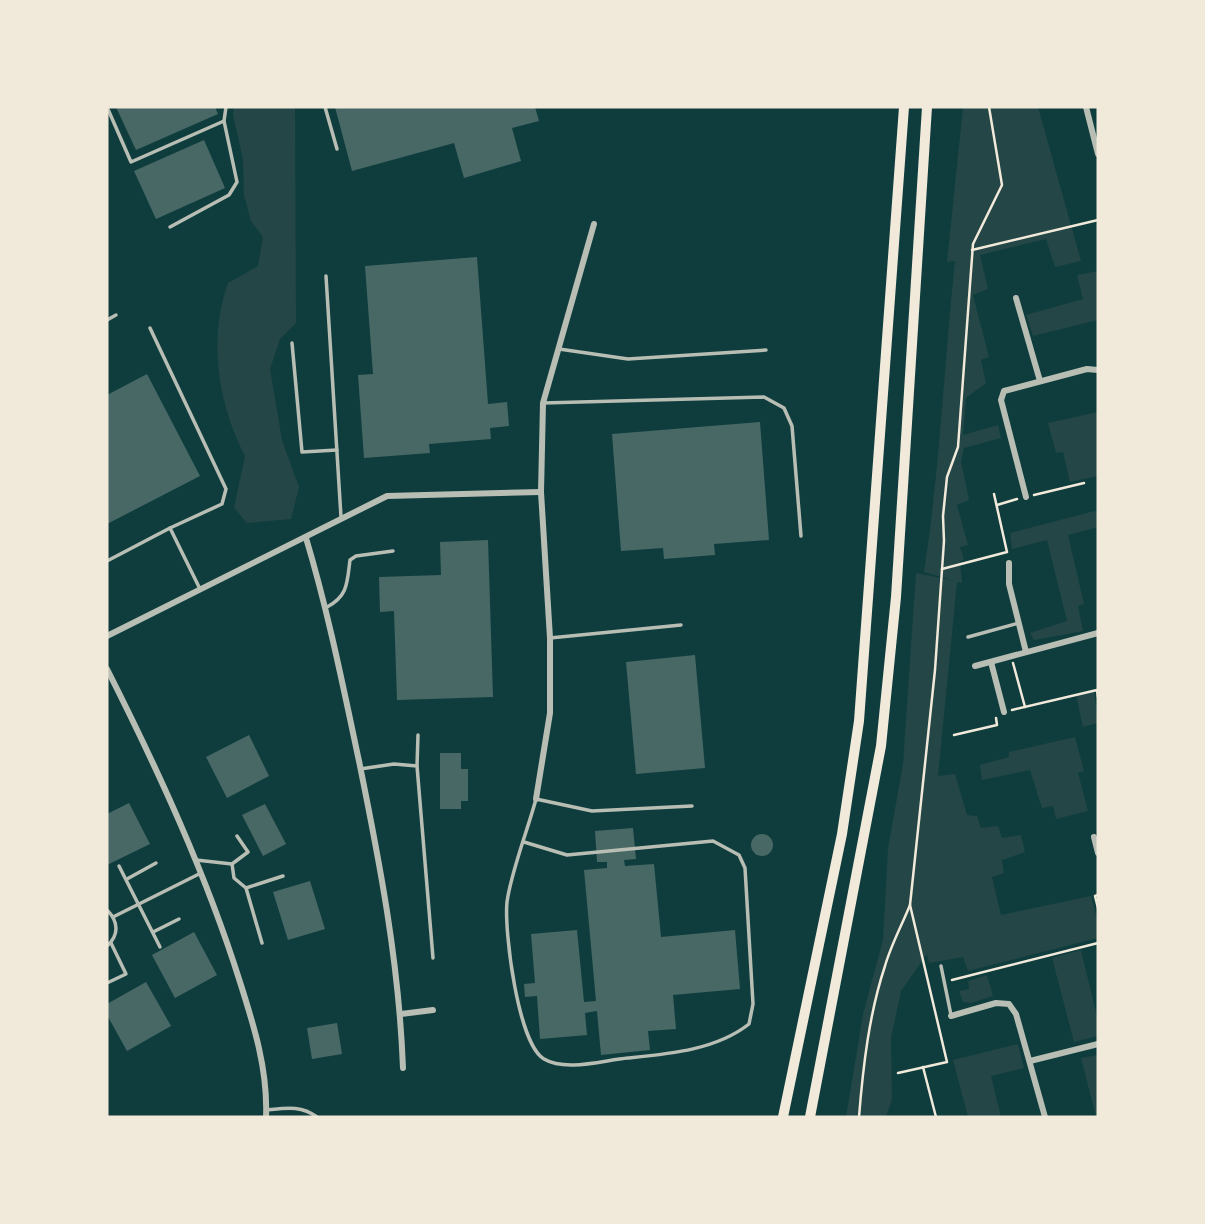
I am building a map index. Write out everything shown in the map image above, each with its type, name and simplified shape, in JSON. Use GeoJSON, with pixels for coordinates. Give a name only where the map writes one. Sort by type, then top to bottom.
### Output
{"type":"FeatureCollection","features":[{"type":"Feature","properties":{"kind":"highway"},"geometry":{"type":"LineString","coordinates":[[783,1117],[842,834],[859,720],[903,141],[903,107]]}},
{"type":"Feature","properties":{"kind":"highway"},"geometry":{"type":"LineString","coordinates":[[810,1117],[881,746],[896,597],[929,107]]}},
{"type":"Feature","properties":{"kind":"street"},"geometry":{"type":"LineString","coordinates":[[1086,107],[1098,154]]}},
{"type":"Feature","properties":{"kind":"street"},"geometry":{"type":"LineString","coordinates":[[536,799],[550,713],[550,638],[541,492],[543,403],[594,224]]}},
{"type":"Feature","properties":{"kind":"street"},"geometry":{"type":"LineString","coordinates":[[1016,298],[1040,381]]}},
{"type":"Feature","properties":{"kind":"street"},"geometry":{"type":"LineString","coordinates":[[1026,497],[1001,400],[1004,391],[1087,369],[1098,370]]}},
{"type":"Feature","properties":{"kind":"street"},"geometry":{"type":"LineString","coordinates":[[107,636],[387,496],[541,492]]}},
{"type":"Feature","properties":{"kind":"street"},"geometry":{"type":"LineString","coordinates":[[306,538],[327,607],[393,935],[403,1068]]}},
{"type":"Feature","properties":{"kind":"street"},"geometry":{"type":"LineString","coordinates":[[1009,563],[1009,584],[1026,652]]}},
{"type":"Feature","properties":{"kind":"street"},"geometry":{"type":"LineString","coordinates":[[975,666],[1098,633]]}},
{"type":"Feature","properties":{"kind":"street"},"geometry":{"type":"LineString","coordinates":[[991,662],[1004,712]]}},
{"type":"Feature","properties":{"kind":"street"},"geometry":{"type":"LineString","coordinates":[[107,669],[201,873],[230,951],[258,1039],[266,1114]]}},
{"type":"Feature","properties":{"kind":"street"},"geometry":{"type":"LineString","coordinates":[[1094,837],[1098,852]]}},
{"type":"Feature","properties":{"kind":"street"},"geometry":{"type":"LineString","coordinates":[[951,1016],[996,1003],[1009,1004],[1016,1014],[1045,1117]]}},
{"type":"Feature","properties":{"kind":"street"},"geometry":{"type":"LineString","coordinates":[[401,1014],[433,1010]]}},
{"type":"Feature","properties":{"kind":"street"},"geometry":{"type":"LineString","coordinates":[[1030,1061],[1098,1044]]}},
{"type":"Feature","properties":{"kind":"lane"},"geometry":{"type":"LineString","coordinates":[[107,107],[131,162],[224,121]]}},
{"type":"Feature","properties":{"kind":"lane"},"geometry":{"type":"LineString","coordinates":[[170,227],[229,195],[237,182],[224,121],[226,107]]}},
{"type":"Feature","properties":{"kind":"lane"},"geometry":{"type":"LineString","coordinates":[[325,107],[337,149]]}},
{"type":"Feature","properties":{"kind":"lane"},"geometry":{"type":"LineString","coordinates":[[326,276],[341,520]]}},
{"type":"Feature","properties":{"kind":"lane"},"geometry":{"type":"LineString","coordinates":[[107,320],[116,315]]}},
{"type":"Feature","properties":{"kind":"lane"},"geometry":{"type":"LineString","coordinates":[[107,561],[222,504],[226,489],[150,328]]}},
{"type":"Feature","properties":{"kind":"lane"},"geometry":{"type":"LineString","coordinates":[[292,343],[302,452],[337,450]]}},
{"type":"Feature","properties":{"kind":"lane"},"geometry":{"type":"LineString","coordinates":[[559,349],[628,359],[766,350]]}},
{"type":"Feature","properties":{"kind":"lane"},"geometry":{"type":"LineString","coordinates":[[543,403],[764,397],[784,408],[792,426],[801,536]]}},
{"type":"Feature","properties":{"kind":"lane"},"geometry":{"type":"LineString","coordinates":[[170,528],[201,591]]}},
{"type":"Feature","properties":{"kind":"lane"},"geometry":{"type":"LineString","coordinates":[[327,607],[341,600],[345,593],[350,560],[356,556],[393,551]]}},
{"type":"Feature","properties":{"kind":"lane"},"geometry":{"type":"LineString","coordinates":[[968,637],[1018,623]]}},
{"type":"Feature","properties":{"kind":"lane"},"geometry":{"type":"LineString","coordinates":[[550,638],[681,625]]}},
{"type":"Feature","properties":{"kind":"lane"},"geometry":{"type":"LineString","coordinates":[[418,735],[417,766],[433,958]]}},
{"type":"Feature","properties":{"kind":"lane"},"geometry":{"type":"LineString","coordinates":[[360,769],[386,765],[417,766]]}},
{"type":"Feature","properties":{"kind":"lane"},"geometry":{"type":"LineString","coordinates":[[524,842],[567,855],[713,841],[739,855],[745,868],[754,1004],[750,1024],[733,1037],[657,1055],[559,1065],[542,1058],[530,1042],[519,1011],[507,902],[536,799],[592,811],[692,806]]}},
{"type":"Feature","properties":{"kind":"lane"},"geometry":{"type":"LineString","coordinates":[[195,860],[232,864],[248,852],[237,836]]}},
{"type":"Feature","properties":{"kind":"lane"},"geometry":{"type":"LineString","coordinates":[[127,879],[156,863]]}},
{"type":"Feature","properties":{"kind":"lane"},"geometry":{"type":"LineString","coordinates":[[232,864],[234,878],[246,888],[262,943]]}},
{"type":"Feature","properties":{"kind":"lane"},"geometry":{"type":"LineString","coordinates":[[120,866],[160,947]]}},
{"type":"Feature","properties":{"kind":"lane"},"geometry":{"type":"LineString","coordinates":[[113,917],[201,873]]}},
{"type":"Feature","properties":{"kind":"lane"},"geometry":{"type":"LineString","coordinates":[[246,888],[260,881],[283,876]]}},
{"type":"Feature","properties":{"kind":"lane"},"geometry":{"type":"LineString","coordinates":[[107,910],[117,928],[109,945],[127,974],[107,983]]}},
{"type":"Feature","properties":{"kind":"lane"},"geometry":{"type":"LineString","coordinates":[[153,932],[179,919]]}},
{"type":"Feature","properties":{"kind":"lane"},"geometry":{"type":"LineString","coordinates":[[941,965],[951,1016]]}},
{"type":"Feature","properties":{"kind":"lane"},"geometry":{"type":"LineString","coordinates":[[266,1114],[293,1107],[307,1110],[317,1117]]}},
{"type":"Feature","properties":{"kind":"path"},"geometry":{"type":"LineString","coordinates":[[859,1117],[863,1070],[876,1002],[885,966],[910,905],[929,738],[947,477],[958,447],[972,250],[1002,185],[989,107]]}},
{"type":"Feature","properties":{"kind":"path"},"geometry":{"type":"LineString","coordinates":[[972,250],[1098,220]]}},
{"type":"Feature","properties":{"kind":"path"},"geometry":{"type":"LineString","coordinates":[[997,505],[1084,483]]}},
{"type":"Feature","properties":{"kind":"path"},"geometry":{"type":"LineString","coordinates":[[942,569],[1007,552],[994,494]]}},
{"type":"Feature","properties":{"kind":"path"},"geometry":{"type":"LineString","coordinates":[[1011,656],[1025,707]]}},
{"type":"Feature","properties":{"kind":"path"},"geometry":{"type":"LineString","coordinates":[[954,735],[998,725],[995,714],[1097,690],[1098,697]]}},
{"type":"Feature","properties":{"kind":"path"},"geometry":{"type":"LineString","coordinates":[[1098,895],[1095,896],[1098,908]]}},
{"type":"Feature","properties":{"kind":"path"},"geometry":{"type":"LineString","coordinates":[[898,1073],[947,1062],[910,905]]}},
{"type":"Feature","properties":{"kind":"path"},"geometry":{"type":"LineString","coordinates":[[944,982],[1098,943]]}},
{"type":"Feature","properties":{"kind":"path"},"geometry":{"type":"LineString","coordinates":[[923,1067],[936,1117]]}},
{"type":"Feature","properties":{"kind":"shaded area"},"geometry":{"type":"Polygon","coordinates":[[[234,107],[295,107],[296,323],[280,339],[270,369],[282,440],[299,487],[291,519],[247,523],[234,508],[245,456],[222,393],[217,349],[218,326],[228,283],[258,266],[263,237],[251,221],[244,195],[243,159],[233,115],[234,107]]]}},
{"type":"Feature","properties":{"kind":"shaded area"},"geometry":{"type":"Polygon","coordinates":[[[963,107],[1038,107],[1081,261],[1055,267],[1046,239],[980,255],[988,289],[973,295],[989,357],[981,360],[986,383],[966,398],[963,435],[998,425],[1001,438],[964,448],[961,462],[969,500],[957,505],[968,545],[960,547],[964,559],[960,562],[962,583],[957,582],[938,776],[955,774],[967,815],[977,816],[981,828],[998,826],[1002,838],[1021,835],[1025,852],[1002,860],[1004,873],[992,877],[1001,915],[1091,896],[1098,923],[1098,938],[968,971],[963,957],[929,963],[927,954],[901,991],[891,1038],[892,1099],[886,1117],[846,1117],[863,1014],[883,940],[888,848],[903,764],[916,573],[955,581],[924,572],[938,456],[955,261],[947,262],[963,107]]]}},
{"type":"Feature","properties":{"kind":"shaded area"},"geometry":{"type":"Polygon","coordinates":[[[1098,271],[1098,320],[1033,336],[1026,315],[1083,299],[1077,275],[1098,271]]]}},
{"type":"Feature","properties":{"kind":"shaded area"},"geometry":{"type":"Polygon","coordinates":[[[1098,412],[1098,476],[1070,482],[1063,452],[1056,453],[1048,423],[1098,412]]]}},
{"type":"Feature","properties":{"kind":"shaded area"},"geometry":{"type":"Polygon","coordinates":[[[1098,510],[1098,527],[1068,535],[1084,604],[1078,606],[1083,631],[1034,640],[1030,633],[1067,621],[1047,540],[1012,549],[1010,533],[1098,510]]]}},
{"type":"Feature","properties":{"kind":"shaded area"},"geometry":{"type":"Polygon","coordinates":[[[1094,691],[1098,723],[1083,727],[1076,695],[1094,691]]]}},
{"type":"Feature","properties":{"kind":"shaded area"},"geometry":{"type":"Polygon","coordinates":[[[1075,737],[1084,771],[1078,773],[1088,811],[1056,819],[1053,806],[1042,808],[1030,770],[982,780],[980,765],[1009,757],[1009,752],[1075,737]]]}},
{"type":"Feature","properties":{"kind":"shaded area"},"geometry":{"type":"Polygon","coordinates":[[[1081,950],[1098,1021],[1098,1036],[1074,1042],[1052,958],[1081,950]]]}},
{"type":"Feature","properties":{"kind":"shaded area"},"geometry":{"type":"Polygon","coordinates":[[[987,975],[993,996],[971,1003],[963,1002],[959,991],[969,989],[968,981],[987,975]]]}},
{"type":"Feature","properties":{"kind":"shaded area"},"geometry":{"type":"Polygon","coordinates":[[[1018,1044],[1024,1068],[991,1076],[1001,1117],[968,1117],[953,1060],[1018,1044]]]}},
{"type":"Feature","properties":{"kind":"shaded area"},"geometry":{"type":"Polygon","coordinates":[[[1098,1055],[1098,1117],[1096,1117],[1081,1058],[1098,1055]]]}},
{"type":"Feature","properties":{"kind":"building"},"geometry":{"type":"Polygon","coordinates":[[[116,107],[215,107],[218,114],[136,150],[116,107]]]}},
{"type":"Feature","properties":{"kind":"building"},"geometry":{"type":"Polygon","coordinates":[[[335,107],[535,107],[539,121],[512,128],[521,161],[464,178],[454,143],[352,171],[335,107]]]}},
{"type":"Feature","properties":{"kind":"building"},"geometry":{"type":"Polygon","coordinates":[[[204,140],[225,188],[156,219],[134,171],[204,140]]]}},
{"type":"Feature","properties":{"kind":"building"},"geometry":{"type":"Polygon","coordinates":[[[477,257],[488,404],[507,402],[509,426],[490,428],[491,439],[429,444],[430,453],[364,458],[358,375],[373,374],[365,266],[477,257]]]}},
{"type":"Feature","properties":{"kind":"building"},"geometry":{"type":"Polygon","coordinates":[[[147,374],[200,476],[107,524],[107,395],[147,374]]]}},
{"type":"Feature","properties":{"kind":"building"},"geometry":{"type":"Polygon","coordinates":[[[760,422],[769,540],[714,544],[715,555],[664,559],[663,548],[621,551],[612,434],[760,422]]]}},
{"type":"Feature","properties":{"kind":"building"},"geometry":{"type":"Polygon","coordinates":[[[488,540],[493,697],[397,700],[394,611],[380,612],[379,577],[441,575],[440,542],[488,540]]]}},
{"type":"Feature","properties":{"kind":"building"},"geometry":{"type":"Polygon","coordinates":[[[695,655],[705,768],[636,774],[626,662],[695,655]]]}},
{"type":"Feature","properties":{"kind":"building"},"geometry":{"type":"Polygon","coordinates":[[[249,735],[269,776],[227,798],[206,757],[249,735]]]}},
{"type":"Feature","properties":{"kind":"building"},"geometry":{"type":"Polygon","coordinates":[[[440,753],[461,753],[461,769],[468,769],[468,801],[461,801],[461,809],[440,809],[440,753]]]}},
{"type":"Feature","properties":{"kind":"building"},"geometry":{"type":"Polygon","coordinates":[[[129,803],[150,844],[107,865],[107,814],[129,803]]]}},
{"type":"Feature","properties":{"kind":"building"},"geometry":{"type":"Polygon","coordinates":[[[265,804],[286,844],[263,856],[242,815],[265,804]]]}},
{"type":"Feature","properties":{"kind":"building"},"geometry":{"type":"Polygon","coordinates":[[[633,828],[636,859],[624,860],[625,866],[654,864],[661,937],[735,930],[740,989],[673,995],[676,1029],[648,1031],[650,1050],[601,1055],[597,1011],[585,1013],[587,1035],[540,1039],[537,996],[525,997],[524,984],[535,983],[531,934],[577,930],[584,1002],[596,1001],[584,870],[607,868],[607,862],[597,862],[595,831],[633,828]]]}},
{"type":"Feature","properties":{"kind":"building"},"geometry":{"type":"Polygon","coordinates":[[[762,834],[770,837],[773,845],[770,853],[762,856],[754,853],[751,845],[754,837],[762,834]]]}},
{"type":"Feature","properties":{"kind":"building"},"geometry":{"type":"Polygon","coordinates":[[[310,881],[325,929],[288,940],[273,892],[310,881]]]}},
{"type":"Feature","properties":{"kind":"building"},"geometry":{"type":"Polygon","coordinates":[[[194,932],[217,975],[175,998],[152,955],[194,932]]]}},
{"type":"Feature","properties":{"kind":"building"},"geometry":{"type":"Polygon","coordinates":[[[146,982],[171,1026],[127,1051],[107,1015],[107,1004],[146,982]]]}},
{"type":"Feature","properties":{"kind":"building"},"geometry":{"type":"Polygon","coordinates":[[[337,1023],[342,1054],[312,1059],[307,1028],[337,1023]]]}}]}
